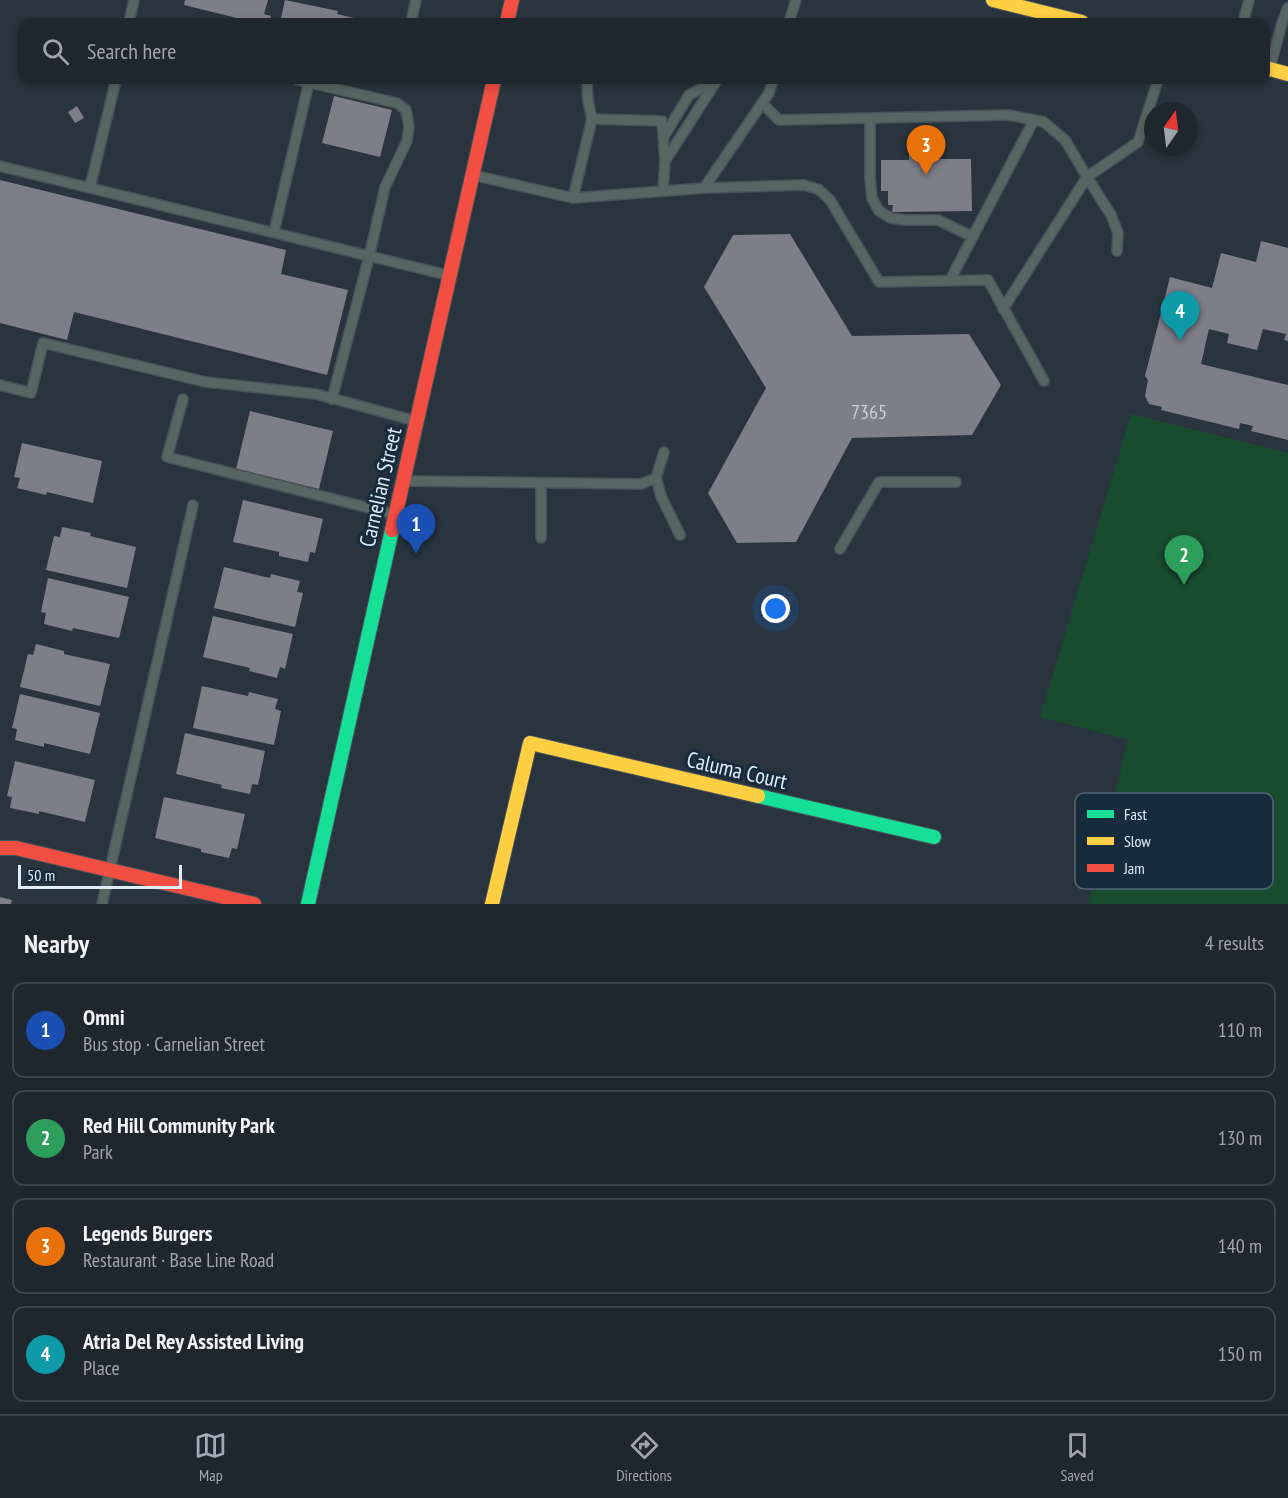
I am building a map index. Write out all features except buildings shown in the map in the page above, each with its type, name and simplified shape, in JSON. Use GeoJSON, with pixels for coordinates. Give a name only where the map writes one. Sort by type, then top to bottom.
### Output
{"type":"FeatureCollection","features":[{"type":"Feature","properties":{"kind":"main road"},"geometry":{"type":"LineString","coordinates":[[508,18],[512,0]]}},
{"type":"Feature","properties":{"kind":"main road"},"geometry":{"type":"LineString","coordinates":[[993,0],[1066,18]]}},
{"type":"Feature","properties":{"kind":"main road"},"geometry":{"type":"LineString","coordinates":[[1270,70],[1288,74]]}},
{"type":"Feature","properties":{"kind":"main road","name":"Carnelian Street"},"geometry":{"type":"LineString","coordinates":[[308,904],[493,84]]}},
{"type":"Feature","properties":{"kind":"main road","name":"Caluma Court"},"geometry":{"type":"LineString","coordinates":[[492,904],[530,743],[934,837]]}},
{"type":"Feature","properties":{"kind":"main road"},"geometry":{"type":"LineString","coordinates":[[0,848],[16,848],[254,904]]}},
{"type":"Feature","properties":{"kind":"lane"},"geometry":{"type":"LineString","coordinates":[[130,18],[134,0]]}},
{"type":"Feature","properties":{"kind":"lane"},"geometry":{"type":"LineString","coordinates":[[412,18],[416,0]]}},
{"type":"Feature","properties":{"kind":"lane"},"geometry":{"type":"LineString","coordinates":[[790,18],[795,0]]}},
{"type":"Feature","properties":{"kind":"lane"},"geometry":{"type":"LineString","coordinates":[[1244,18],[1250,0]]}},
{"type":"Feature","properties":{"kind":"lane"},"geometry":{"type":"LineString","coordinates":[[1270,62],[1288,8]]}},
{"type":"Feature","properties":{"kind":"lane"},"geometry":{"type":"LineString","coordinates":[[90,187],[115,84]]}},
{"type":"Feature","properties":{"kind":"lane"},"geometry":{"type":"LineString","coordinates":[[274,232],[303,84]]}},
{"type":"Feature","properties":{"kind":"lane"},"geometry":{"type":"LineString","coordinates":[[317,84],[398,103],[406,110],[409,126],[407,141],[385,187],[332,399]]}},
{"type":"Feature","properties":{"kind":"lane"},"geometry":{"type":"LineString","coordinates":[[573,198],[592,119],[587,84]]}},
{"type":"Feature","properties":{"kind":"lane"},"geometry":{"type":"LineString","coordinates":[[663,138],[689,95],[710,84]]}},
{"type":"Feature","properties":{"kind":"lane"},"geometry":{"type":"LineString","coordinates":[[665,160],[714,84]]}},
{"type":"Feature","properties":{"kind":"lane"},"geometry":{"type":"LineString","coordinates":[[704,188],[769,93],[772,84]]}},
{"type":"Feature","properties":{"kind":"lane"},"geometry":{"type":"LineString","coordinates":[[1003,309],[1087,177],[1138,142],[1157,84]]}},
{"type":"Feature","properties":{"kind":"lane"},"geometry":{"type":"LineString","coordinates":[[762,103],[779,120],[1009,115],[1044,122],[1065,140],[1111,215],[1118,233],[1117,251]]}},
{"type":"Feature","properties":{"kind":"lane"},"geometry":{"type":"LineString","coordinates":[[870,118],[870,178],[872,198],[879,212],[891,218],[905,220],[938,220],[973,237]]}},
{"type":"Feature","properties":{"kind":"lane"},"geometry":{"type":"LineString","coordinates":[[592,119],[662,121],[665,160],[663,190]]}},
{"type":"Feature","properties":{"kind":"lane"},"geometry":{"type":"LineString","coordinates":[[950,280],[1034,120]]}},
{"type":"Feature","properties":{"kind":"lane"},"geometry":{"type":"LineString","coordinates":[[0,165],[449,276]]}},
{"type":"Feature","properties":{"kind":"lane"},"geometry":{"type":"LineString","coordinates":[[472,175],[573,198],[704,188],[803,185],[818,189],[830,200],[879,282],[988,280],[1044,381]]}},
{"type":"Feature","properties":{"kind":"lane"},"geometry":{"type":"LineString","coordinates":[[0,385],[31,393],[43,343],[206,382],[316,394],[417,421]]}},
{"type":"Feature","properties":{"kind":"lane"},"geometry":{"type":"LineString","coordinates":[[183,399],[167,457],[395,515]]}},
{"type":"Feature","properties":{"kind":"lane"},"geometry":{"type":"LineString","coordinates":[[664,452],[656,478],[661,496],[680,535]]}},
{"type":"Feature","properties":{"kind":"lane"},"geometry":{"type":"LineString","coordinates":[[403,481],[641,484],[656,478]]}},
{"type":"Feature","properties":{"kind":"lane"},"geometry":{"type":"LineString","coordinates":[[840,549],[879,482],[956,482]]}},
{"type":"Feature","properties":{"kind":"lane"},"geometry":{"type":"LineString","coordinates":[[541,483],[541,538]]}},
{"type":"Feature","properties":{"kind":"lane"},"geometry":{"type":"LineString","coordinates":[[102,904],[193,505]]}},
{"type":"Feature","properties":{"kind":"green space"},"geometry":{"type":"Polygon","coordinates":[[[1131,414],[1288,453],[1288,904],[1088,904],[1092,889],[1273,889],[1273,793],[1115,793],[1128,740],[1040,717],[1131,414]]]}},
{"type":"Feature","properties":{"kind":"traffic: fast"},"geometry":{"type":"LineString","coordinates":[[308,904],[392,530]]}},
{"type":"Feature","properties":{"kind":"traffic: fast"},"geometry":{"type":"LineString","coordinates":[[758,796],[934,837]]}},
{"type":"Feature","properties":{"kind":"traffic: slow"},"geometry":{"type":"LineString","coordinates":[[993,0],[1066,18]]}},
{"type":"Feature","properties":{"kind":"traffic: slow"},"geometry":{"type":"LineString","coordinates":[[1270,69],[1288,74]]}},
{"type":"Feature","properties":{"kind":"traffic: slow"},"geometry":{"type":"LineString","coordinates":[[492,904],[530,743],[758,796]]}},
{"type":"Feature","properties":{"kind":"traffic: jam"},"geometry":{"type":"LineString","coordinates":[[508,18],[512,0]]}},
{"type":"Feature","properties":{"kind":"traffic: jam"},"geometry":{"type":"LineString","coordinates":[[392,530],[493,84]]}},
{"type":"Feature","properties":{"kind":"traffic: jam"},"geometry":{"type":"LineString","coordinates":[[0,848],[16,848],[254,904]]}},
{"type":"Feature","properties":{"kind":"place","name":"Legends Burgers"},"geometry":{"type":"Point","coordinates":[926,175]}},
{"type":"Feature","properties":{"kind":"place","name":"Atria Del Rey Assisted Living"},"geometry":{"type":"Point","coordinates":[1180,341]}},
{"type":"Feature","properties":{"kind":"place","name":"Omni"},"geometry":{"type":"Point","coordinates":[416,554]}},
{"type":"Feature","properties":{"kind":"place","name":"Red Hill Community Park"},"geometry":{"type":"Point","coordinates":[1184,585]}}]}
